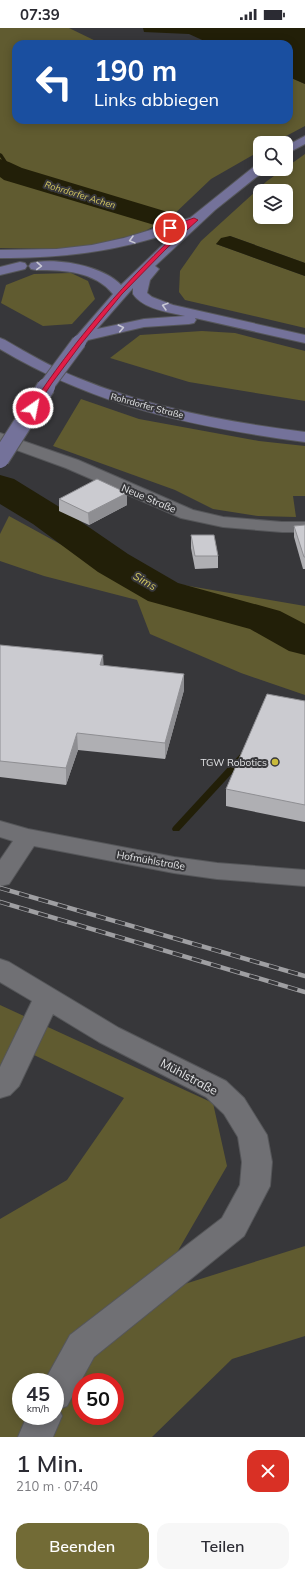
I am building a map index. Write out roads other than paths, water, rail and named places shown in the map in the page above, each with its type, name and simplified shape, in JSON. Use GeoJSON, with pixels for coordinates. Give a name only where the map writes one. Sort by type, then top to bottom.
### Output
{"type":"FeatureCollection","features":[{"type":"Feature","properties":{"kind":"main road"},"geometry":{"type":"LineString","coordinates":[[293,147],[305,139]]}},
{"type":"Feature","properties":{"kind":"main road"},"geometry":{"type":"LineString","coordinates":[[0,459],[49,382],[120,293],[165,247],[231,190],[253,173]]}},
{"type":"Feature","properties":{"kind":"main road"},"geometry":{"type":"LineString","coordinates":[[0,254],[44,254],[93,249],[144,237],[196,220]]}},
{"type":"Feature","properties":{"kind":"main road"},"geometry":{"type":"LineString","coordinates":[[165,247],[165,256],[145,276],[139,288],[140,294],[154,303],[305,339]]}},
{"type":"Feature","properties":{"kind":"main road"},"geometry":{"type":"LineString","coordinates":[[0,265],[72,268],[89,272],[109,280],[120,293]]}},
{"type":"Feature","properties":{"kind":"main road"},"geometry":{"type":"LineString","coordinates":[[0,271],[20,266]]}},
{"type":"Feature","properties":{"kind":"main road"},"geometry":{"type":"LineString","coordinates":[[81,340],[144,323],[169,320],[230,322]]}},
{"type":"Feature","properties":{"kind":"main road","name":"Rohrdorfer Straße"},"geometry":{"type":"LineString","coordinates":[[0,343],[42,368],[109,396],[196,419],[257,431],[305,437]]}},
{"type":"Feature","properties":{"kind":"street","name":"Neue Straße"},"geometry":{"type":"LineString","coordinates":[[0,438],[72,464],[187,514],[224,522],[282,527],[305,527]]}},
{"type":"Feature","properties":{"kind":"street","name":"Hofmühlstraße"},"geometry":{"type":"LineString","coordinates":[[0,829],[27,836],[217,871],[305,878]]}},
{"type":"Feature","properties":{"kind":"street"},"geometry":{"type":"LineString","coordinates":[[0,878],[17,855],[27,836]]}},
{"type":"Feature","properties":{"kind":"street","name":"Mühlstraße"},"geometry":{"type":"LineString","coordinates":[[0,969],[109,1035],[216,1089],[234,1106],[252,1135],[257,1162],[255,1186],[233,1227],[82,1346],[64,1379]]}},
{"type":"Feature","properties":{"kind":"street"},"geometry":{"type":"LineString","coordinates":[[0,1087],[9,1078],[47,998]]}},
{"type":"Feature","properties":{"kind":"street"},"geometry":{"type":"LineString","coordinates":[[35,1437],[41,1425]]}},
{"type":"Feature","properties":{"kind":"waterway"},"geometry":{"type":"LineString","coordinates":[[0,154],[13,174]]}},
{"type":"Feature","properties":{"kind":"waterway","name":"Rohrdorfer Achen"},"geometry":{"type":"LineString","coordinates":[[0,167],[13,174],[161,219]]}},
{"type":"Feature","properties":{"kind":"waterway","name":"Sims"},"geometry":{"type":"LineString","coordinates":[[0,487],[47,516],[113,563],[163,592],[265,620],[305,642]]}},
{"type":"Feature","properties":{"kind":"waterway"},"geometry":{"type":"LineString","coordinates":[[176,829],[246,753]]}},
{"type":"Feature","properties":{"kind":"railway"},"geometry":{"type":"LineString","coordinates":[[0,888],[305,976]]}},
{"type":"Feature","properties":{"kind":"railway"},"geometry":{"type":"LineString","coordinates":[[0,902],[305,992]]}},
{"type":"Feature","properties":{"kind":"place","name":"TGW Robotics"},"geometry":{"type":"Point","coordinates":[275,762]}}]}
